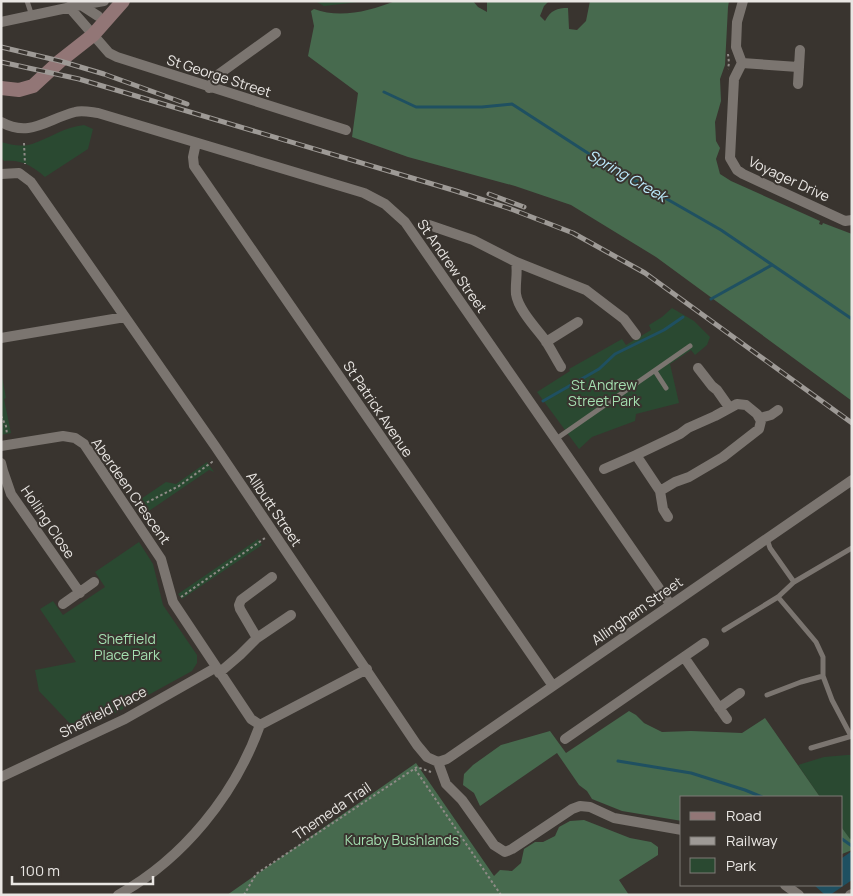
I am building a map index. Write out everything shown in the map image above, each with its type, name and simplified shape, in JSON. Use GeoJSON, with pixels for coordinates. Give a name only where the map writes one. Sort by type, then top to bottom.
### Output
{"type":"FeatureCollection","features":[{"type":"Feature","properties":{"kind":"main road"},"geometry":{"type":"LineString","coordinates":[[90,31],[98,16],[112,1]]}},
{"type":"Feature","properties":{"kind":"main road"},"geometry":{"type":"LineString","coordinates":[[1,88],[19,90],[33,86],[123,1]]}},
{"type":"Feature","properties":{"kind":"street"},"geometry":{"type":"LineString","coordinates":[[1,22],[104,1]]}},
{"type":"Feature","properties":{"kind":"street"},"geometry":{"type":"LineString","coordinates":[[743,1],[738,22],[736,47],[742,63],[798,67]]}},
{"type":"Feature","properties":{"kind":"street"},"geometry":{"type":"LineString","coordinates":[[81,5],[98,16]]}},
{"type":"Feature","properties":{"kind":"street","name":"St George Street"},"geometry":{"type":"LineString","coordinates":[[69,7],[110,53],[117,57],[209,88],[346,130]]}},
{"type":"Feature","properties":{"kind":"street"},"geometry":{"type":"LineString","coordinates":[[209,88],[219,74],[276,34]]}},
{"type":"Feature","properties":{"kind":"street"},"geometry":{"type":"LineString","coordinates":[[798,84],[800,50]]}},
{"type":"Feature","properties":{"kind":"street","name":"Voyager Drive"},"geometry":{"type":"LineString","coordinates":[[742,63],[734,79],[730,158],[733,165],[743,174],[845,221],[852,220]]}},
{"type":"Feature","properties":{"kind":"street","name":"St Andrew Street"},"geometry":{"type":"LineString","coordinates":[[1,122],[11,127],[24,128],[42,125],[75,112],[98,113],[364,193],[385,204],[405,222],[670,604]]}},
{"type":"Feature","properties":{"kind":"street","name":"St Patrick Avenue"},"geometry":{"type":"LineString","coordinates":[[196,143],[193,157],[194,166],[553,686]]}},
{"type":"Feature","properties":{"kind":"street","name":"Allbutt Street"},"geometry":{"type":"LineString","coordinates":[[1,174],[14,172],[24,175],[52,210],[274,532],[417,745],[427,757],[438,762]]}},
{"type":"Feature","properties":{"kind":"street"},"geometry":{"type":"LineString","coordinates":[[429,226],[473,240],[516,262],[586,290],[624,319],[636,335]]}},
{"type":"Feature","properties":{"kind":"street"},"geometry":{"type":"LineString","coordinates":[[516,262],[518,275],[516,295],[528,318],[546,342],[561,368]]}},
{"type":"Feature","properties":{"kind":"street"},"geometry":{"type":"LineString","coordinates":[[1,338],[125,317]]}},
{"type":"Feature","properties":{"kind":"street"},"geometry":{"type":"LineString","coordinates":[[546,342],[578,322]]}},
{"type":"Feature","properties":{"kind":"street"},"geometry":{"type":"LineString","coordinates":[[698,368],[729,407]]}},
{"type":"Feature","properties":{"kind":"street"},"geometry":{"type":"LineString","coordinates":[[604,469],[680,434],[688,428],[737,404],[746,405],[760,418],[762,421],[759,429],[750,438],[689,478],[675,482],[660,491]]}},
{"type":"Feature","properties":{"kind":"street"},"geometry":{"type":"LineString","coordinates":[[760,418],[771,415],[778,410]]}},
{"type":"Feature","properties":{"kind":"street","name":"Aberdeen Crescent"},"geometry":{"type":"LineString","coordinates":[[5,445],[63,436],[75,438],[84,444],[161,559],[173,602],[250,719],[260,726]]}},
{"type":"Feature","properties":{"kind":"street"},"geometry":{"type":"LineString","coordinates":[[636,455],[660,491],[663,510],[668,517]]}},
{"type":"Feature","properties":{"kind":"street","name":"Holling Close"},"geometry":{"type":"LineString","coordinates":[[1,463],[11,494],[80,593]]}},
{"type":"Feature","properties":{"kind":"street","name":"Allingham Street"},"geometry":{"type":"LineString","coordinates":[[438,762],[447,759],[852,480]]}},
{"type":"Feature","properties":{"kind":"street"},"geometry":{"type":"LineString","coordinates":[[257,638],[240,610],[239,604],[241,600],[272,577]]}},
{"type":"Feature","properties":{"kind":"street"},"geometry":{"type":"LineString","coordinates":[[63,604],[94,582]]}},
{"type":"Feature","properties":{"kind":"street","name":"Sheffield Place"},"geometry":{"type":"LineString","coordinates":[[1,777],[125,718],[217,670],[240,656],[257,638],[291,615]]}},
{"type":"Feature","properties":{"kind":"street"},"geometry":{"type":"LineString","coordinates":[[565,739],[704,643]]}},
{"type":"Feature","properties":{"kind":"street"},"geometry":{"type":"LineString","coordinates":[[684,657],[727,719]]}},
{"type":"Feature","properties":{"kind":"street"},"geometry":{"type":"LineString","coordinates":[[118,895],[162,866],[184,846],[206,820],[223,798],[245,759],[260,726],[367,669]]}},
{"type":"Feature","properties":{"kind":"street"},"geometry":{"type":"LineString","coordinates":[[719,708],[740,693]]}},
{"type":"Feature","properties":{"kind":"street"},"geometry":{"type":"LineString","coordinates":[[438,762],[446,784],[462,800],[494,845],[504,852],[512,849],[572,809],[580,806],[590,807],[614,818],[680,830]]}},
{"type":"Feature","properties":{"kind":"street"},"geometry":{"type":"LineString","coordinates":[[786,886],[800,895]]}},
{"type":"Feature","properties":{"kind":"lane"},"geometry":{"type":"LineString","coordinates":[[27,1],[32,16]]}},
{"type":"Feature","properties":{"kind":"lane"},"geometry":{"type":"LineString","coordinates":[[555,439],[690,346]]}},
{"type":"Feature","properties":{"kind":"lane"},"geometry":{"type":"LineString","coordinates":[[655,371],[666,388]]}},
{"type":"Feature","properties":{"kind":"lane"},"geometry":{"type":"LineString","coordinates":[[766,538],[770,548],[794,582]]}},
{"type":"Feature","properties":{"kind":"lane"},"geometry":{"type":"LineString","coordinates":[[724,630],[778,597],[794,582],[852,548]]}},
{"type":"Feature","properties":{"kind":"lane"},"geometry":{"type":"LineString","coordinates":[[778,597],[816,642],[824,657],[823,676],[832,700],[852,736],[811,748]]}},
{"type":"Feature","properties":{"kind":"lane"},"geometry":{"type":"LineString","coordinates":[[767,695],[823,676]]}},
{"type":"Feature","properties":{"kind":"path"},"geometry":{"type":"LineString","coordinates":[[727,51],[729,63],[727,70]]}},
{"type":"Feature","properties":{"kind":"path"},"geometry":{"type":"LineString","coordinates":[[24,143],[25,164]]}},
{"type":"Feature","properties":{"kind":"path"},"geometry":{"type":"LineString","coordinates":[[1,416],[6,426],[5,445]]}},
{"type":"Feature","properties":{"kind":"path"},"geometry":{"type":"LineString","coordinates":[[128,509],[139,507],[179,486],[212,462],[210,450],[215,446]]}},
{"type":"Feature","properties":{"kind":"path"},"geometry":{"type":"LineString","coordinates":[[173,602],[274,532]]}},
{"type":"Feature","properties":{"kind":"path"},"geometry":{"type":"LineString","coordinates":[[415,768],[417,767],[443,776]]}},
{"type":"Feature","properties":{"kind":"path"},"geometry":{"type":"LineString","coordinates":[[415,768],[501,895]]}},
{"type":"Feature","properties":{"kind":"path","name":"Themeda Trail"},"geometry":{"type":"LineString","coordinates":[[244,895],[256,874],[415,768]]}},
{"type":"Feature","properties":{"kind":"green space"},"geometry":{"type":"Polygon","coordinates":[[[315,1],[366,1],[324,6],[315,1]]]}},
{"type":"Feature","properties":{"kind":"green space"},"geometry":{"type":"Polygon","coordinates":[[[395,1],[473,1],[478,7],[487,12],[487,1],[549,1],[544,6],[540,16],[545,21],[555,10],[568,8],[569,29],[577,30],[586,21],[590,1],[729,1],[725,65],[720,79],[721,101],[715,122],[716,141],[720,148],[716,159],[720,174],[731,181],[820,221],[819,224],[822,225],[823,223],[852,234],[852,401],[656,257],[571,205],[515,186],[408,157],[352,137],[358,93],[308,56],[314,26],[311,11],[314,9],[344,14],[365,11],[395,1]]]}},
{"type":"Feature","properties":{"kind":"green space"},"geometry":{"type":"Polygon","coordinates":[[[84,125],[93,129],[88,149],[45,177],[26,164],[16,161],[4,161],[1,157],[1,142],[28,145],[70,128],[84,125]]]}},
{"type":"Feature","properties":{"kind":"green space","name":"St Andrew Street Park"},"geometry":{"type":"Polygon","coordinates":[[[672,308],[694,321],[710,337],[707,345],[695,355],[691,350],[670,364],[679,403],[636,414],[635,421],[592,437],[579,449],[537,392],[570,371],[569,369],[622,339],[626,345],[651,330],[649,325],[672,308]]]}},
{"type":"Feature","properties":{"kind":"green space"},"geometry":{"type":"Polygon","coordinates":[[[1,371],[11,433],[1,435],[1,371]]]}},
{"type":"Feature","properties":{"kind":"green space"},"geometry":{"type":"Polygon","coordinates":[[[207,462],[214,472],[209,470],[143,515],[135,503],[166,482],[176,484],[207,462]]]}},
{"type":"Feature","properties":{"kind":"green space"},"geometry":{"type":"Polygon","coordinates":[[[258,539],[262,545],[182,599],[178,594],[258,539]]]}},
{"type":"Feature","properties":{"kind":"green space","name":"Sheffield Place Park"},"geometry":{"type":"Polygon","coordinates":[[[139,542],[153,564],[163,605],[197,655],[197,663],[192,671],[78,732],[39,691],[35,670],[76,662],[40,609],[53,601],[63,615],[105,587],[95,572],[139,542]]]}},
{"type":"Feature","properties":{"kind":"green space"},"geometry":{"type":"Polygon","coordinates":[[[629,711],[644,723],[662,732],[742,733],[765,718],[819,796],[680,796],[680,821],[622,811],[592,799],[587,791],[579,785],[557,753],[480,806],[474,793],[463,785],[464,774],[473,765],[501,745],[550,731],[566,753],[629,711]]]}},
{"type":"Feature","properties":{"kind":"green space"},"geometry":{"type":"Polygon","coordinates":[[[852,755],[852,838],[850,840],[843,830],[843,796],[819,796],[798,765],[824,757],[852,755]]]}},
{"type":"Feature","properties":{"kind":"green space","name":"Kuraby Bushlands"},"geometry":{"type":"Polygon","coordinates":[[[416,763],[494,876],[500,870],[512,871],[521,863],[524,849],[535,842],[543,842],[555,836],[559,827],[570,821],[584,820],[630,838],[651,842],[658,847],[658,855],[619,880],[629,895],[227,895],[416,763]]]}},
{"type":"Feature","properties":{"kind":"green space"},"geometry":{"type":"Polygon","coordinates":[[[843,829],[850,839],[852,838],[852,850],[843,854],[843,829]]]}},
{"type":"Feature","properties":{"kind":"water"},"geometry":{"type":"Polygon","coordinates":[[[852,851],[852,880],[830,895],[824,894],[815,886],[843,886],[843,857],[852,851]]]}},
{"type":"Feature","properties":{"kind":"waterway","name":"Spring Creek"},"geometry":{"type":"LineString","coordinates":[[384,92],[416,107],[482,107],[512,104],[597,159],[721,230],[852,319]]}},
{"type":"Feature","properties":{"kind":"waterway"},"geometry":{"type":"LineString","coordinates":[[711,299],[772,265]]}},
{"type":"Feature","properties":{"kind":"waterway"},"geometry":{"type":"LineString","coordinates":[[543,401],[599,369],[615,354],[664,330],[683,317]]}},
{"type":"Feature","properties":{"kind":"waterway"},"geometry":{"type":"LineString","coordinates":[[618,761],[691,773],[760,796]]}},
{"type":"Feature","properties":{"kind":"waterway"},"geometry":{"type":"LineString","coordinates":[[843,840],[852,846]]}},
{"type":"Feature","properties":{"kind":"railway"},"geometry":{"type":"LineString","coordinates":[[1,47],[104,74],[187,104]]}},
{"type":"Feature","properties":{"kind":"railway"},"geometry":{"type":"LineString","coordinates":[[1,62],[79,79],[456,191],[511,209],[573,233],[645,273],[852,423]]}},
{"type":"Feature","properties":{"kind":"railway"},"geometry":{"type":"LineString","coordinates":[[489,194],[524,207]]}}]}
